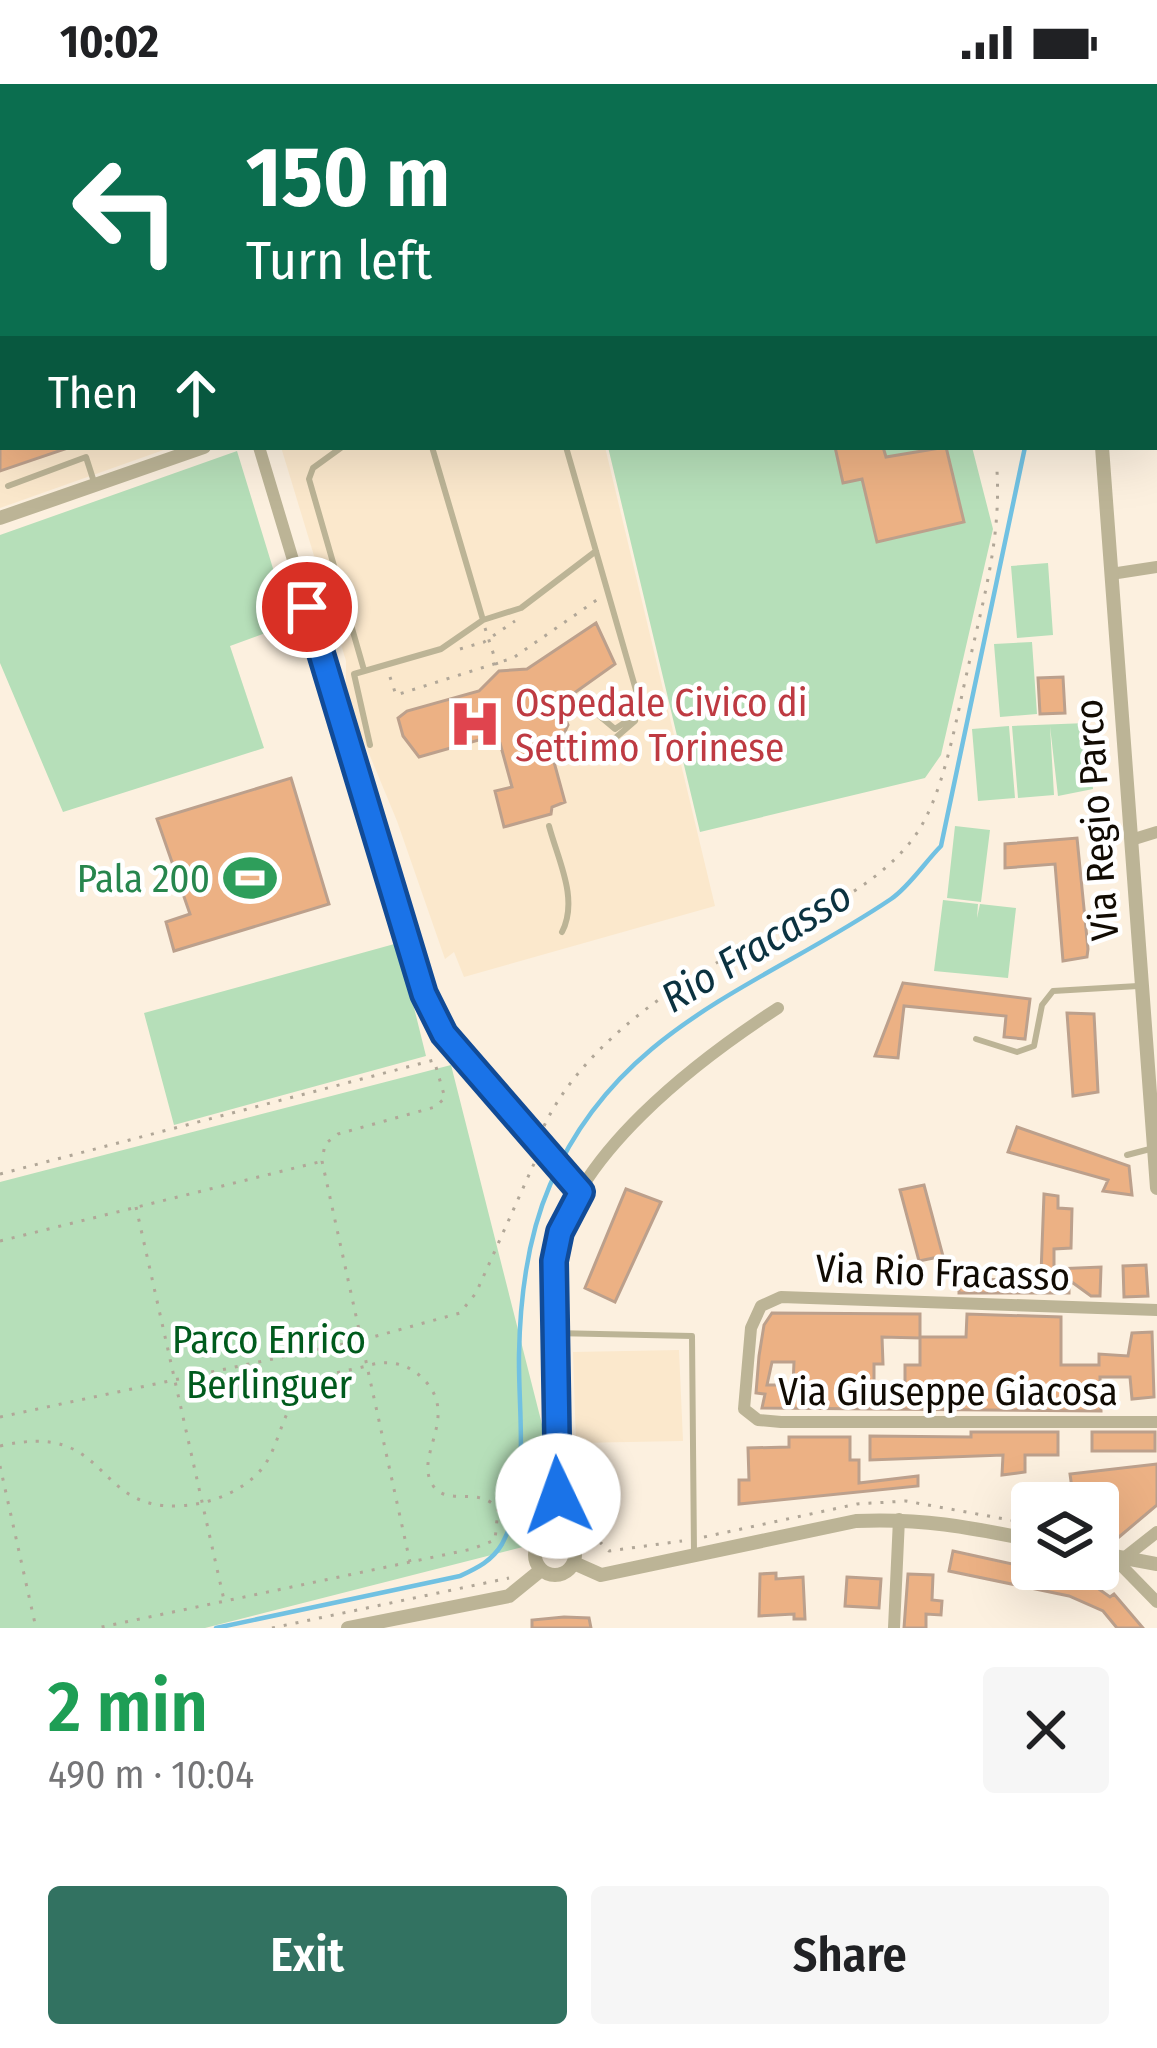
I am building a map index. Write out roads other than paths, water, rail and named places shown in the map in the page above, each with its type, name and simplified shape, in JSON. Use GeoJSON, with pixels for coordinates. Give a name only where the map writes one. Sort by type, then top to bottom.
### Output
{"type":"FeatureCollection","features":[{"type":"Feature","properties":{"kind":"street"},"geometry":{"type":"LineString","coordinates":[[0,518],[195,450]]}},
{"type":"Feature","properties":{"kind":"street"},"geometry":{"type":"LineString","coordinates":[[260,450],[424,994],[444,1034],[581,1192]]}},
{"type":"Feature","properties":{"kind":"street","name":"Via Regio Parco"},"geometry":{"type":"LineString","coordinates":[[1102,450],[1157,1188]]}},
{"type":"Feature","properties":{"kind":"street"},"geometry":{"type":"LineString","coordinates":[[1112,574],[1157,567]]}},
{"type":"Feature","properties":{"kind":"street"},"geometry":{"type":"LineString","coordinates":[[1131,840],[1157,832]]}},
{"type":"Feature","properties":{"kind":"street"},"geometry":{"type":"LineString","coordinates":[[557,1535],[553,1333],[554,1261],[560,1232],[581,1192],[647,1107],[697,1061],[778,1008]]}},
{"type":"Feature","properties":{"kind":"street","name":"Via Rio Fracasso"},"geometry":{"type":"LineString","coordinates":[[744,1408],[752,1328],[761,1306],[782,1298],[1157,1310]]}},
{"type":"Feature","properties":{"kind":"street","name":"Via Giuseppe Giacosa"},"geometry":{"type":"LineString","coordinates":[[744,1408],[758,1420],[781,1422],[1157,1422]]}},
{"type":"Feature","properties":{"kind":"street"},"geometry":{"type":"LineString","coordinates":[[574,1563],[601,1575],[856,1521],[923,1518],[1011,1536]]}},
{"type":"Feature","properties":{"kind":"street"},"geometry":{"type":"LineString","coordinates":[[894,1628],[899,1519]]}},
{"type":"Feature","properties":{"kind":"street"},"geometry":{"type":"LineString","coordinates":[[1119,1552],[1157,1532]]}},
{"type":"Feature","properties":{"kind":"street"},"geometry":{"type":"LineString","coordinates":[[557,1535],[572,1544],[574,1563]]}},
{"type":"Feature","properties":{"kind":"street"},"geometry":{"type":"LineString","coordinates":[[541,1570],[537,1546],[557,1535]]}},
{"type":"Feature","properties":{"kind":"street"},"geometry":{"type":"LineString","coordinates":[[1119,1557],[1157,1564]]}},
{"type":"Feature","properties":{"kind":"street"},"geometry":{"type":"LineString","coordinates":[[541,1570],[559,1575],[574,1563]]}},
{"type":"Feature","properties":{"kind":"street"},"geometry":{"type":"LineString","coordinates":[[1119,1564],[1157,1602]]}},
{"type":"Feature","properties":{"kind":"street"},"geometry":{"type":"LineString","coordinates":[[348,1628],[509,1596],[541,1570]]}},
{"type":"Feature","properties":{"kind":"lane"},"geometry":{"type":"LineString","coordinates":[[83,450],[95,485]]}},
{"type":"Feature","properties":{"kind":"lane"},"geometry":{"type":"LineString","coordinates":[[339,450],[313,468],[309,479],[364,670]]}},
{"type":"Feature","properties":{"kind":"lane"},"geometry":{"type":"LineString","coordinates":[[433,450],[483,620]]}},
{"type":"Feature","properties":{"kind":"lane"},"geometry":{"type":"LineString","coordinates":[[559,742],[578,760],[592,758],[637,718],[641,705],[567,450]]}},
{"type":"Feature","properties":{"kind":"lane"},"geometry":{"type":"LineString","coordinates":[[8,486],[86,457]]}},
{"type":"Feature","properties":{"kind":"lane"},"geometry":{"type":"LineString","coordinates":[[370,745],[352,683],[354,674],[440,649],[483,620],[521,608],[596,551]]}},
{"type":"Feature","properties":{"kind":"lane"},"geometry":{"type":"LineString","coordinates":[[569,712],[590,708],[615,729],[637,718]]}},
{"type":"Feature","properties":{"kind":"lane"},"geometry":{"type":"LineString","coordinates":[[549,826],[569,897],[571,915],[562,932]]}},
{"type":"Feature","properties":{"kind":"lane"},"geometry":{"type":"LineString","coordinates":[[976,1039],[1017,1052],[1034,1046],[1042,1005],[1053,991],[1142,986]]}},
{"type":"Feature","properties":{"kind":"lane"},"geometry":{"type":"LineString","coordinates":[[1127,1155],[1155,1148]]}},
{"type":"Feature","properties":{"kind":"lane"},"geometry":{"type":"LineString","coordinates":[[553,1333],[692,1336],[694,1553]]}},
{"type":"Feature","properties":{"kind":"waterway","name":"Rio Fracasso"},"geometry":{"type":"LineString","coordinates":[[216,1628],[460,1576],[498,1550],[511,1523],[520,1476],[519,1355],[526,1268],[550,1185],[579,1131],[613,1086],[653,1048],[697,1015],[891,899],[941,846],[1024,450]]}},
{"type":"Feature","properties":{"kind":"place","name":"Ospedale Civico di Settimo Torinese"},"geometry":{"type":"Point","coordinates":[475,724]}},
{"type":"Feature","properties":{"kind":"place","name":"Pala 200"},"geometry":{"type":"Point","coordinates":[250,878]}},
{"type":"Feature","properties":{"kind":"park label","name":"Parco Enrico Berlinguer"},"geometry":{"type":"Point","coordinates":[269,1362]}}]}
